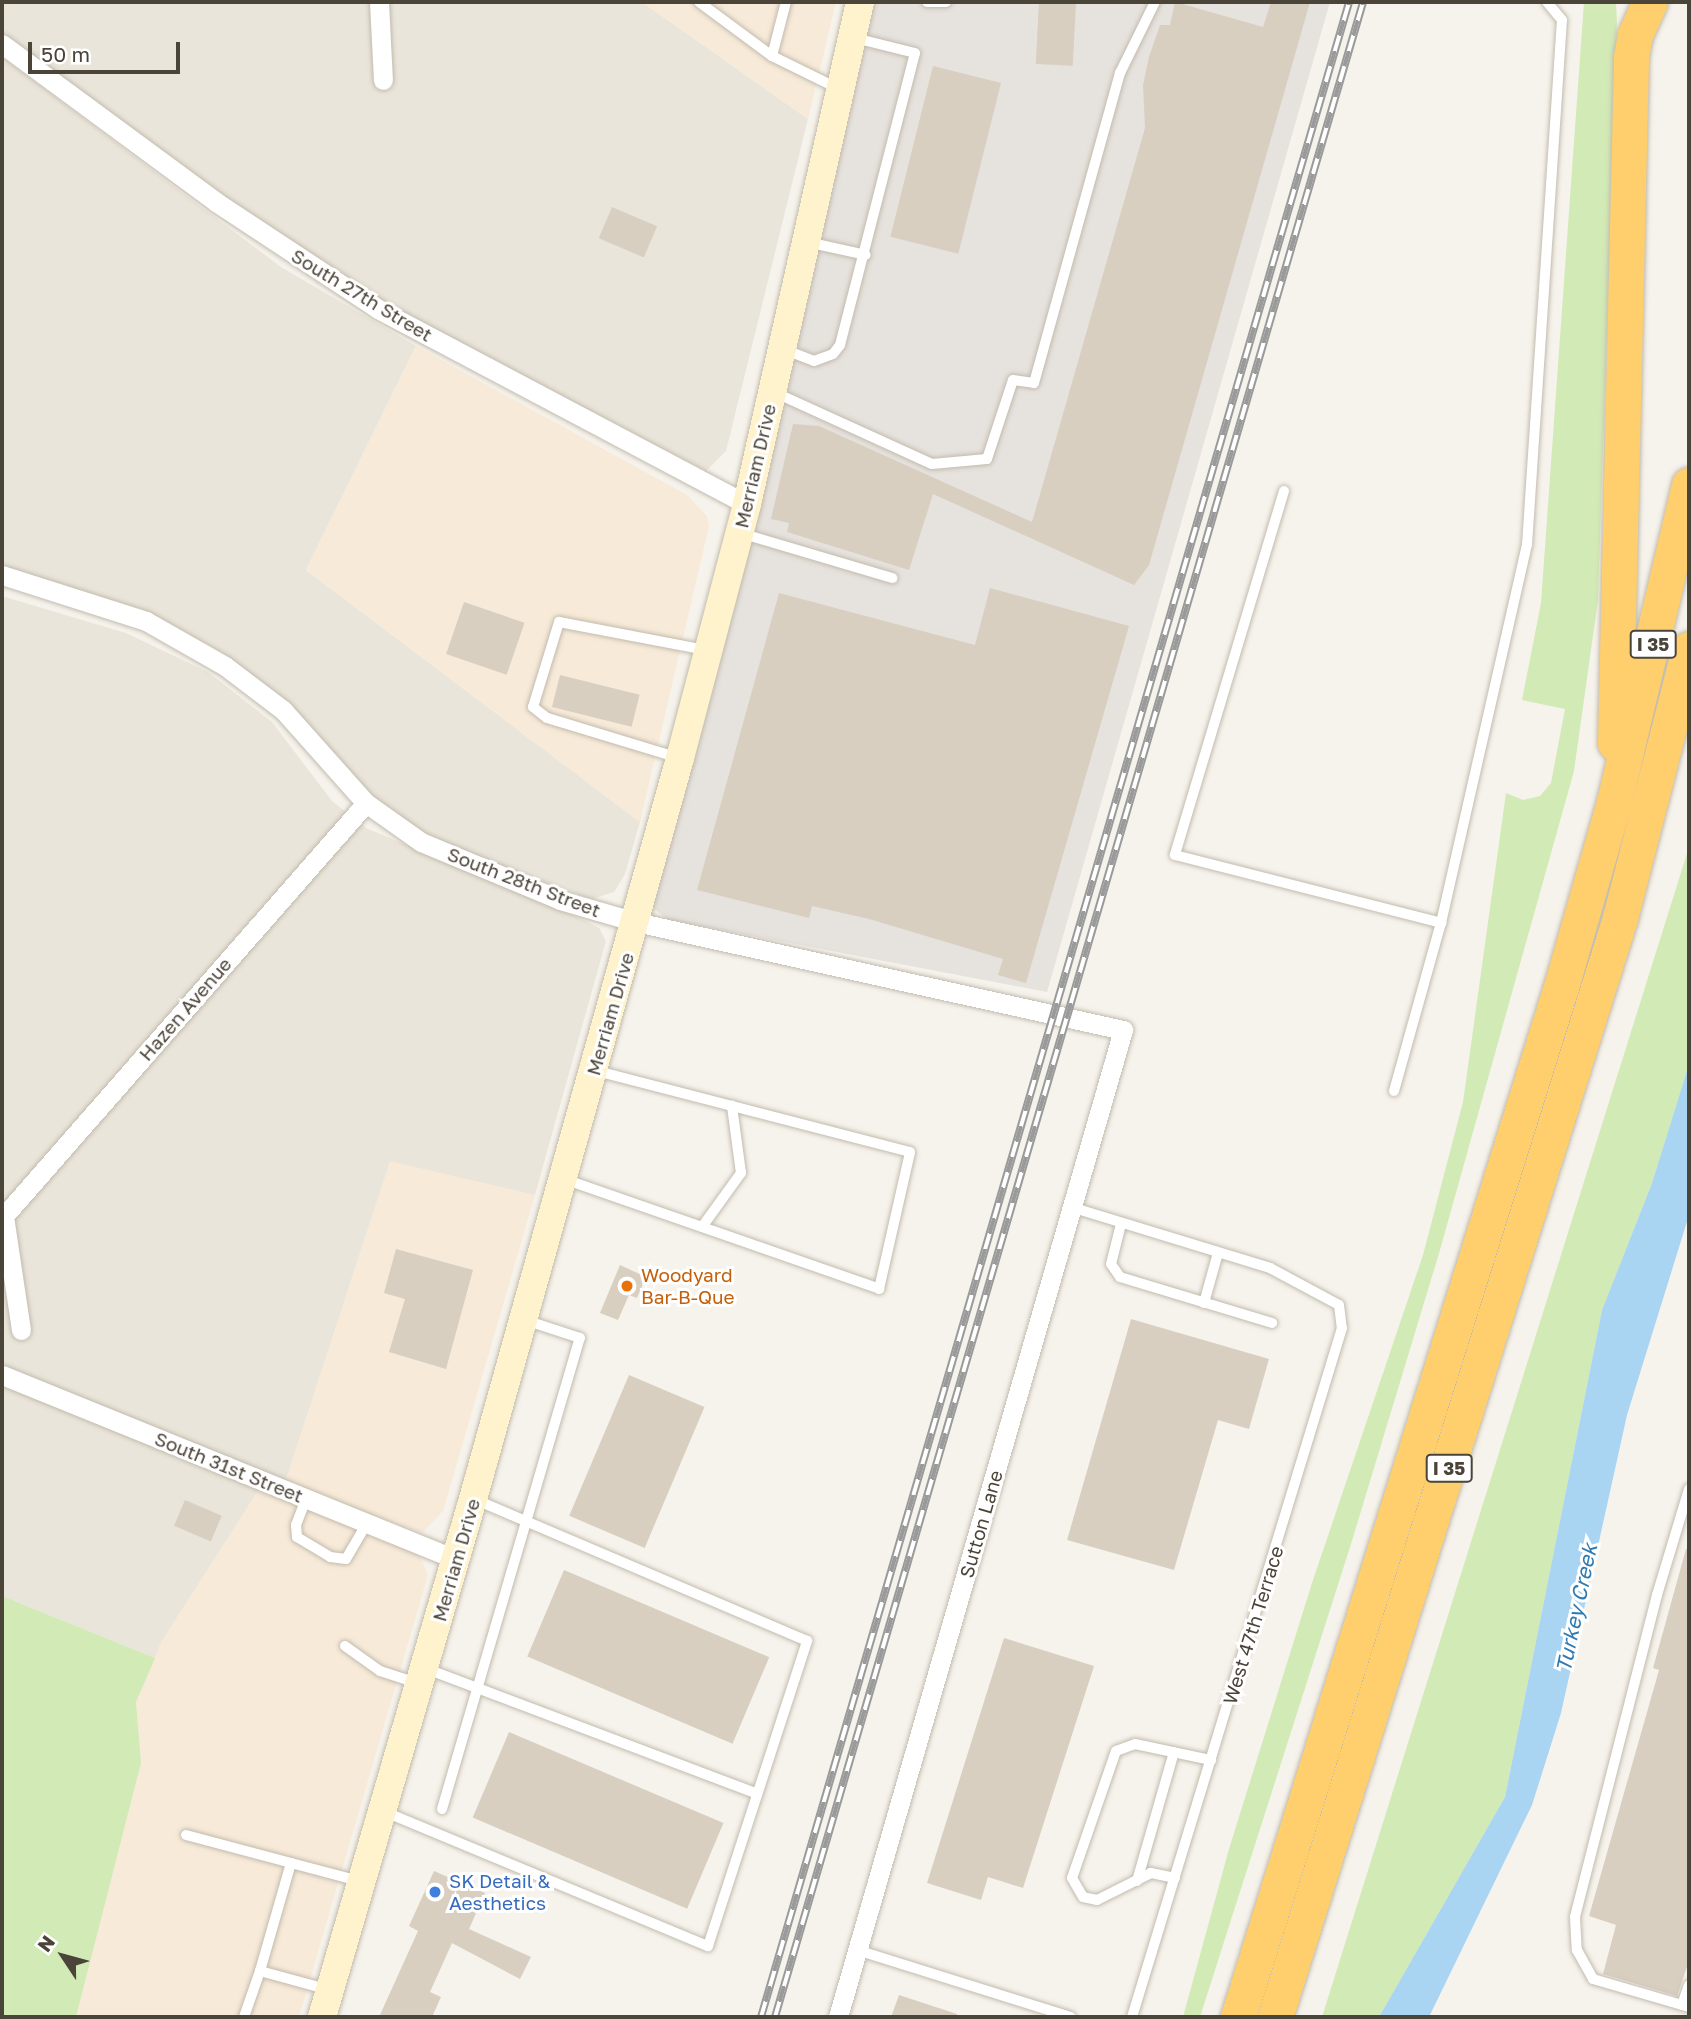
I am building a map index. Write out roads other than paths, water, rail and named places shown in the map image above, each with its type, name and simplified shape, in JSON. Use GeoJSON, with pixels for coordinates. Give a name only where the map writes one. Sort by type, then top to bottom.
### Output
{"type":"FeatureCollection","features":[{"type":"Feature","properties":{"kind":"highway"},"geometry":{"type":"LineString","coordinates":[[1614,802],[1615,581],[1631,57],[1635,35],[1650,2]]}},
{"type":"Feature","properties":{"kind":"highway","name":"I 35"},"geometry":{"type":"LineString","coordinates":[[1238,2017],[1514,1144],[1614,802],[1689,485]]}},
{"type":"Feature","properties":{"kind":"highway","name":"I 35"},"geometry":{"type":"LineString","coordinates":[[1275,2017],[1620,918],[1689,649]]}},
{"type":"Feature","properties":{"kind":"highway"},"geometry":{"type":"LineString","coordinates":[[1620,918],[1689,743]]}},
{"type":"Feature","properties":{"kind":"main road","name":"Merriam Drive"},"geometry":{"type":"LineString","coordinates":[[322,2017],[524,1320],[680,758],[747,504],[860,2]]}},
{"type":"Feature","properties":{"kind":"street"},"geometry":{"type":"LineString","coordinates":[[379,2],[383,80]]}},
{"type":"Feature","properties":{"kind":"street","name":"South 27th Street"},"geometry":{"type":"LineString","coordinates":[[2,44],[216,202],[378,309],[747,504]]}},
{"type":"Feature","properties":{"kind":"street","name":"South 28th Street"},"geometry":{"type":"LineString","coordinates":[[2,575],[146,621],[225,666],[283,710],[366,803],[421,842],[561,900],[636,922],[1123,1030]]}},
{"type":"Feature","properties":{"kind":"street","name":"Hazen Avenue"},"geometry":{"type":"LineString","coordinates":[[21,1330],[4,1216],[366,803]]}},
{"type":"Feature","properties":{"kind":"street","name":"Sutton Lane"},"geometry":{"type":"LineString","coordinates":[[838,2017],[1074,1208],[1123,1030]]}},
{"type":"Feature","properties":{"kind":"street","name":"South 31st Street"},"geometry":{"type":"LineString","coordinates":[[2,1375],[455,1559]]}},
{"type":"Feature","properties":{"kind":"lane"},"geometry":{"type":"LineString","coordinates":[[699,2],[772,56],[841,89]]}},
{"type":"Feature","properties":{"kind":"lane"},"geometry":{"type":"LineString","coordinates":[[772,56],[786,2]]}},
{"type":"Feature","properties":{"kind":"lane"},"geometry":{"type":"LineString","coordinates":[[927,2],[946,2]]}},
{"type":"Feature","properties":{"kind":"lane"},"geometry":{"type":"LineString","coordinates":[[773,392],[932,464],[987,459],[1013,380],[1034,383],[1121,73],[1155,2]]}},
{"type":"Feature","properties":{"kind":"lane"},"geometry":{"type":"LineString","coordinates":[[1394,1091],[1441,923],[1527,545],[1562,20],[1548,2]]}},
{"type":"Feature","properties":{"kind":"lane"},"geometry":{"type":"LineString","coordinates":[[782,348],[814,361],[833,354],[853,309],[915,53],[852,37]]}},
{"type":"Feature","properties":{"kind":"lane"},"geometry":{"type":"LineString","coordinates":[[806,242],[866,255]]}},
{"type":"Feature","properties":{"kind":"lane"},"geometry":{"type":"LineString","coordinates":[[1284,491],[1175,855],[1441,923]]}},
{"type":"Feature","properties":{"kind":"lane"},"geometry":{"type":"LineString","coordinates":[[740,533],[892,578]]}},
{"type":"Feature","properties":{"kind":"lane"},"geometry":{"type":"LineString","coordinates":[[680,758],[547,718],[534,707],[559,622],[708,651]]}},
{"type":"Feature","properties":{"kind":"lane"},"geometry":{"type":"LineString","coordinates":[[564,1179],[879,1289],[910,1152],[594,1070]]}},
{"type":"Feature","properties":{"kind":"lane"},"geometry":{"type":"LineString","coordinates":[[702,1227],[741,1173],[732,1106]]}},
{"type":"Feature","properties":{"kind":"lane"},"geometry":{"type":"LineString","coordinates":[[1074,1208],[1218,1253],[1205,1303]]}},
{"type":"Feature","properties":{"kind":"lane"},"geometry":{"type":"LineString","coordinates":[[1121,1224],[1111,1264],[1114,1272],[1272,1323]]}},
{"type":"Feature","properties":{"kind":"lane","name":"West 47th Terrace"},"geometry":{"type":"LineString","coordinates":[[1132,2017],[1342,1328],[1339,1305],[1270,1268],[1218,1253]]}},
{"type":"Feature","properties":{"kind":"lane"},"geometry":{"type":"LineString","coordinates":[[442,1809],[524,1521],[580,1338],[524,1320]]}},
{"type":"Feature","properties":{"kind":"lane"},"geometry":{"type":"LineString","coordinates":[[1689,1489],[1657,1595],[1575,1917],[1577,1950],[1593,1979],[1685,2006],[1689,1985]]}},
{"type":"Feature","properties":{"kind":"lane"},"geometry":{"type":"LineString","coordinates":[[306,1499],[296,1525],[297,1537],[330,1557],[346,1559],[367,1523]]}},
{"type":"Feature","properties":{"kind":"lane"},"geometry":{"type":"LineString","coordinates":[[383,1811],[708,1946],[807,1641],[473,1499]]}},
{"type":"Feature","properties":{"kind":"lane"},"geometry":{"type":"LineString","coordinates":[[345,1646],[380,1671],[422,1676],[476,1688],[757,1794]]}},
{"type":"Feature","properties":{"kind":"lane"},"geometry":{"type":"LineString","coordinates":[[1175,1878],[1151,1873],[1097,1900],[1083,1897],[1072,1878],[1116,1751],[1135,1744],[1211,1760]]}},
{"type":"Feature","properties":{"kind":"lane"},"geometry":{"type":"LineString","coordinates":[[1137,1881],[1174,1752]]}},
{"type":"Feature","properties":{"kind":"lane"},"geometry":{"type":"LineString","coordinates":[[186,1835],[362,1882]]}},
{"type":"Feature","properties":{"kind":"lane"},"geometry":{"type":"LineString","coordinates":[[244,2017],[291,1864]]}},
{"type":"Feature","properties":{"kind":"lane"},"geometry":{"type":"LineString","coordinates":[[857,1950],[1071,2017]]}},
{"type":"Feature","properties":{"kind":"lane"},"geometry":{"type":"LineString","coordinates":[[260,1971],[330,1990]]}},
{"type":"Feature","properties":{"kind":"water","name":"Turkey Creek"},"geometry":{"type":"Polygon","coordinates":[[[1689,1064],[1689,1215],[1627,1415],[1561,1713],[1532,1805],[1429,2017],[1379,2017],[1505,1797],[1602,1310],[1652,1183],[1689,1064]]]}},
{"type":"Feature","properties":{"kind":"railway"},"geometry":{"type":"LineString","coordinates":[[761,2017],[1349,2]]}},
{"type":"Feature","properties":{"kind":"railway"},"geometry":{"type":"LineString","coordinates":[[775,2017],[1363,2]]}},
{"type":"Feature","properties":{"kind":"place","name":"Woodyard Bar-B-Que"},"geometry":{"type":"Point","coordinates":[627,1286]}},
{"type":"Feature","properties":{"kind":"place","name":"SK Detail & Aesthetics"},"geometry":{"type":"Point","coordinates":[435,1892]}}]}
